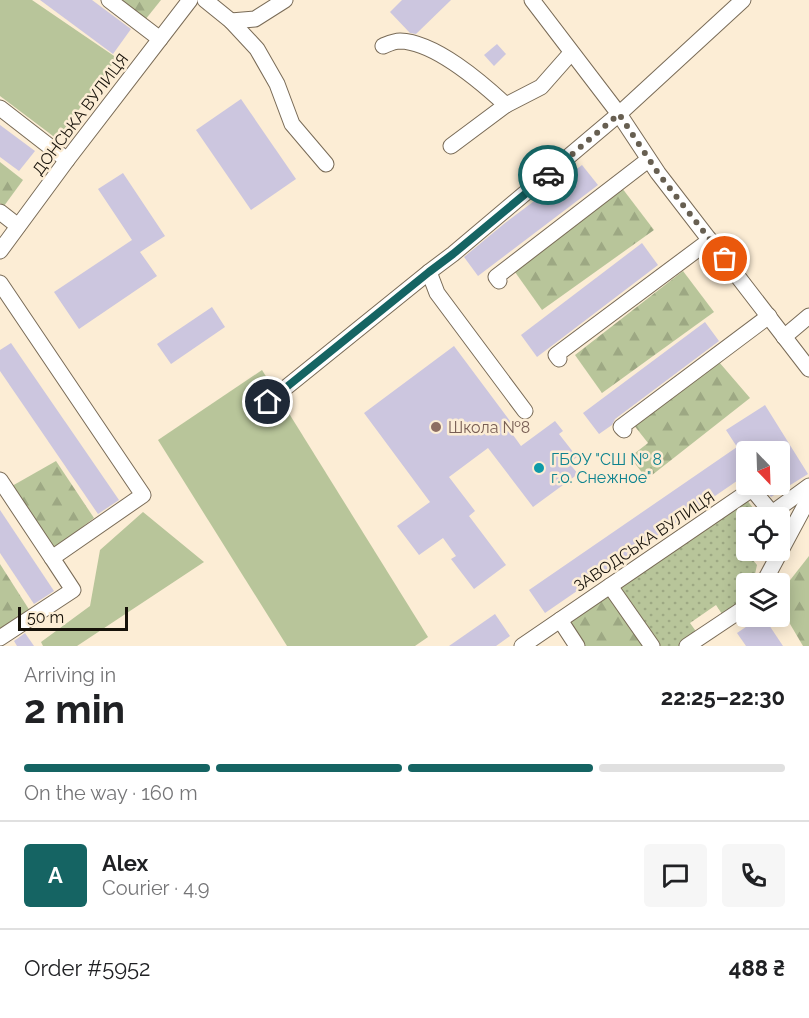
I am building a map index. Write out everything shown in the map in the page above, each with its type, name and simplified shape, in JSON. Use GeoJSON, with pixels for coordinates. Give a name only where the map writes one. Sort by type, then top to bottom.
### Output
{"type":"FeatureCollection","features":[{"type":"Feature","properties":{"kind":"street"},"geometry":{"type":"LineString","coordinates":[[109,0],[160,39]]}},
{"type":"Feature","properties":{"kind":"street","name":"ДОНСЬКА ВУЛИЦЯ"},"geometry":{"type":"LineString","coordinates":[[0,251],[190,0]]}},
{"type":"Feature","properties":{"kind":"street"},"geometry":{"type":"LineString","coordinates":[[205,0],[231,21],[257,49],[277,84],[292,124],[326,164]]}},
{"type":"Feature","properties":{"kind":"street"},"geometry":{"type":"LineString","coordinates":[[231,21],[255,19],[285,0]]}},
{"type":"Feature","properties":{"kind":"street"},"geometry":{"type":"LineString","coordinates":[[532,0],[619,114],[648,160],[809,369]]}},
{"type":"Feature","properties":{"kind":"street"},"geometry":{"type":"LineString","coordinates":[[268,402],[462,247],[619,114],[743,0]]}},
{"type":"Feature","properties":{"kind":"street"},"geometry":{"type":"LineString","coordinates":[[383,46],[398,40],[416,44],[478,79],[506,105]]}},
{"type":"Feature","properties":{"kind":"street"},"geometry":{"type":"LineString","coordinates":[[451,146],[506,105],[541,87],[571,53]]}},
{"type":"Feature","properties":{"kind":"street"},"geometry":{"type":"LineString","coordinates":[[0,108],[67,160]]}},
{"type":"Feature","properties":{"kind":"street"},"geometry":{"type":"LineString","coordinates":[[499,281],[496,277],[648,160]]}},
{"type":"Feature","properties":{"kind":"street"},"geometry":{"type":"LineString","coordinates":[[0,212],[18,226]]}},
{"type":"Feature","properties":{"kind":"street"},"geometry":{"type":"LineString","coordinates":[[559,359],[556,355],[710,240]]}},
{"type":"Feature","properties":{"kind":"street"},"geometry":{"type":"LineString","coordinates":[[429,272],[437,293],[525,411]]}},
{"type":"Feature","properties":{"kind":"street"},"geometry":{"type":"LineString","coordinates":[[0,283],[143,495],[51,558]]}},
{"type":"Feature","properties":{"kind":"street"},"geometry":{"type":"LineString","coordinates":[[624,430],[621,427],[769,316]]}},
{"type":"Feature","properties":{"kind":"street"},"geometry":{"type":"LineString","coordinates":[[784,337],[809,316]]}},
{"type":"Feature","properties":{"kind":"street"},"geometry":{"type":"LineString","coordinates":[[0,480],[73,590],[0,638]]}},
{"type":"Feature","properties":{"kind":"street","name":"ЗАВОДСЬКА ВУЛИЦЯ"},"geometry":{"type":"LineString","coordinates":[[522,646],[752,489],[772,513],[809,486]]}},
{"type":"Feature","properties":{"kind":"street"},"geometry":{"type":"LineString","coordinates":[[769,573],[809,498]]}},
{"type":"Feature","properties":{"kind":"street"},"geometry":{"type":"LineString","coordinates":[[610,586],[652,646]]}},
{"type":"Feature","properties":{"kind":"street"},"geometry":{"type":"LineString","coordinates":[[687,646],[736,613]]}},
{"type":"Feature","properties":{"kind":"street"},"geometry":{"type":"LineString","coordinates":[[560,620],[577,646]]}},
{"type":"Feature","properties":{"kind":"green space"},"geometry":{"type":"Polygon","coordinates":[[[0,0],[32,0],[117,58],[57,139],[0,96],[0,0]]]}},
{"type":"Feature","properties":{"kind":"green space"},"geometry":{"type":"Polygon","coordinates":[[[119,0],[161,0],[145,20],[119,0]]]}},
{"type":"Feature","properties":{"kind":"green space"},"geometry":{"type":"Polygon","coordinates":[[[0,162],[23,180],[4,206],[0,203],[0,162]]]}},
{"type":"Feature","properties":{"kind":"green space"},"geometry":{"type":"Polygon","coordinates":[[[622,188],[654,230],[542,310],[515,272],[622,188]]]}},
{"type":"Feature","properties":{"kind":"green space"},"geometry":{"type":"Polygon","coordinates":[[[683,271],[714,312],[602,393],[575,355],[683,271]]]}},
{"type":"Feature","properties":{"kind":"green space"},"geometry":{"type":"Polygon","coordinates":[[[719,362],[750,398],[647,479],[630,457],[648,443],[633,424],[719,362]]]}},
{"type":"Feature","properties":{"kind":"green space"},"geometry":{"type":"Polygon","coordinates":[[[262,370],[428,637],[415,646],[287,646],[158,440],[262,370]]]}},
{"type":"Feature","properties":{"kind":"green space"},"geometry":{"type":"Polygon","coordinates":[[[56,461],[94,518],[54,549],[12,486],[56,461]]]}},
{"type":"Feature","properties":{"kind":"green space"},"geometry":{"type":"Polygon","coordinates":[[[743,495],[752,507],[736,507],[736,561],[754,561],[757,565],[755,573],[736,573],[736,610],[726,620],[716,605],[690,623],[700,637],[687,646],[652,646],[610,586],[743,495]]]}},
{"type":"Feature","properties":{"kind":"green space"},"geometry":{"type":"Polygon","coordinates":[[[143,512],[204,562],[77,646],[43,646],[41,642],[90,606],[100,550],[143,512]]]}},
{"type":"Feature","properties":{"kind":"green space"},"geometry":{"type":"Polygon","coordinates":[[[809,556],[809,646],[803,646],[790,624],[790,580],[809,556]]]}},
{"type":"Feature","properties":{"kind":"green space"},"geometry":{"type":"Polygon","coordinates":[[[0,564],[30,611],[3,630],[0,629],[0,564]]]}},
{"type":"Feature","properties":{"kind":"green space"},"geometry":{"type":"Polygon","coordinates":[[[609,596],[643,646],[582,646],[567,623],[609,596]]]}},
{"type":"Feature","properties":{"kind":"building"},"geometry":{"type":"Polygon","coordinates":[[[40,0],[92,0],[131,29],[113,54],[40,0]]]}},
{"type":"Feature","properties":{"kind":"building"},"geometry":{"type":"Polygon","coordinates":[[[402,0],[451,0],[416,34],[410,33],[390,12],[402,0]]]}},
{"type":"Feature","properties":{"kind":"building"},"geometry":{"type":"Polygon","coordinates":[[[497,44],[506,54],[494,66],[484,55],[497,44]]]}},
{"type":"Feature","properties":{"kind":"building"},"geometry":{"type":"Polygon","coordinates":[[[241,99],[296,179],[251,210],[196,130],[241,99]]]}},
{"type":"Feature","properties":{"kind":"building"},"geometry":{"type":"Polygon","coordinates":[[[0,125],[35,151],[19,171],[0,157],[0,125]]]}},
{"type":"Feature","properties":{"kind":"building"},"geometry":{"type":"Polygon","coordinates":[[[582,165],[598,185],[478,276],[464,257],[582,165]]]}},
{"type":"Feature","properties":{"kind":"building"},"geometry":{"type":"Polygon","coordinates":[[[123,173],[165,236],[140,252],[157,276],[79,329],[54,292],[132,240],[98,189],[123,173]]]}},
{"type":"Feature","properties":{"kind":"building"},"geometry":{"type":"Polygon","coordinates":[[[642,243],[658,265],[537,357],[521,335],[642,243]]]}},
{"type":"Feature","properties":{"kind":"building"},"geometry":{"type":"Polygon","coordinates":[[[212,307],[225,327],[171,364],[157,344],[212,307]]]}},
{"type":"Feature","properties":{"kind":"building"},"geometry":{"type":"Polygon","coordinates":[[[705,322],[719,341],[615,419],[612,425],[599,434],[583,413],[705,322]]]}},
{"type":"Feature","properties":{"kind":"building"},"geometry":{"type":"Polygon","coordinates":[[[11,343],[119,500],[98,514],[0,371],[0,350],[11,343]]]}},
{"type":"Feature","properties":{"kind":"building","name":"ГБОУ \"СШ № 8 г.о. Снежное\""},"geometry":{"type":"Polygon","coordinates":[[[454,346],[513,425],[508,428],[521,446],[555,421],[563,431],[559,434],[577,457],[569,463],[578,474],[533,507],[488,448],[449,477],[475,511],[469,516],[506,565],[474,589],[451,559],[456,556],[443,538],[419,555],[397,526],[430,502],[364,413],[454,346]]]}},
{"type":"Feature","properties":{"kind":"building"},"geometry":{"type":"Polygon","coordinates":[[[765,405],[787,441],[736,441],[736,445],[726,430],[765,405]]]}},
{"type":"Feature","properties":{"kind":"building"},"geometry":{"type":"Polygon","coordinates":[[[790,445],[808,474],[790,485],[790,445]]]}},
{"type":"Feature","properties":{"kind":"building"},"geometry":{"type":"Polygon","coordinates":[[[736,448],[736,482],[545,613],[529,590],[736,448]]]}},
{"type":"Feature","properties":{"kind":"building"},"geometry":{"type":"Polygon","coordinates":[[[0,510],[54,591],[34,604],[0,553],[0,510]]]}},
{"type":"Feature","properties":{"kind":"building"},"geometry":{"type":"Polygon","coordinates":[[[495,614],[510,636],[496,646],[449,646],[495,614]]]}},
{"type":"Feature","properties":{"kind":"building"},"geometry":{"type":"Polygon","coordinates":[[[746,627],[770,627],[783,646],[746,646],[737,633],[746,627]]]}},
{"type":"Feature","properties":{"kind":"building"},"geometry":{"type":"Polygon","coordinates":[[[25,633],[34,646],[17,646],[14,641],[25,633]]]}},
{"type":"Feature","properties":{"kind":"way so far"},"geometry":{"type":"LineString","coordinates":[[548,175],[619,114],[648,160],[725,259]]}},
{"type":"Feature","properties":{"kind":"place","name":"Школа №8"},"geometry":{"type":"Point","coordinates":[436,427]}},
{"type":"Feature","properties":{"kind":"place","name":"ГБОУ \"СШ № 8 г.о. Снежное\""},"geometry":{"type":"Point","coordinates":[539,468]}},
{"type":"Feature","properties":{"kind":"route"},"geometry":{"type":"LineString","coordinates":[[268,402],[548,175]]}}]}
